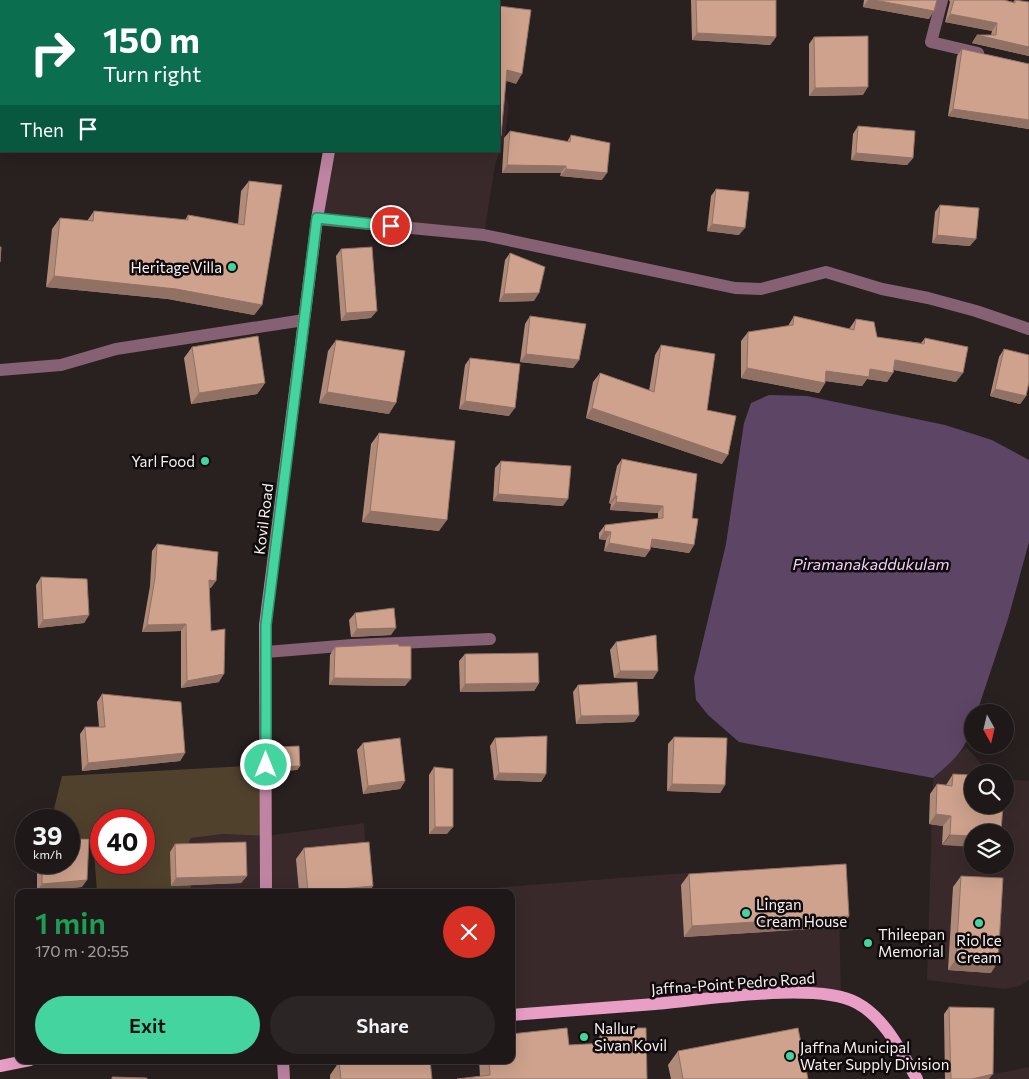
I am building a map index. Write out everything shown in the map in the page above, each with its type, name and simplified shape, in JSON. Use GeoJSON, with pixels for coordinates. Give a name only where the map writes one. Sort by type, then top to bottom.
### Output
{"type":"FeatureCollection","features":[{"type":"Feature","properties":{"kind":"main road","name":"Jaffna-Point Pedro Road"},"geometry":{"type":"LineString","coordinates":[[515,1015],[739,996],[818,992],[841,996],[858,1003],[874,1016],[892,1038],[917,1079]]}},
{"type":"Feature","properties":{"kind":"main road"},"geometry":{"type":"LineString","coordinates":[[0,1066],[15,1063]]}},
{"type":"Feature","properties":{"kind":"street"},"geometry":{"type":"LineString","coordinates":[[942,0],[931,42],[993,56]]}},
{"type":"Feature","properties":{"kind":"street","name":"Kovil Road"},"geometry":{"type":"LineString","coordinates":[[266,889],[266,625],[317,218],[329,152]]}},
{"type":"Feature","properties":{"kind":"street"},"geometry":{"type":"LineString","coordinates":[[317,218],[484,235],[735,288],[760,290],[826,272],[882,290],[928,298],[976,311],[1029,329]]}},
{"type":"Feature","properties":{"kind":"street"},"geometry":{"type":"LineString","coordinates":[[0,370],[61,365],[116,349],[304,320]]}},
{"type":"Feature","properties":{"kind":"street"},"geometry":{"type":"LineString","coordinates":[[266,652],[352,645],[490,639]]}},
{"type":"Feature","properties":{"kind":"street"},"geometry":{"type":"LineString","coordinates":[[283,1064],[284,1079]]}},
{"type":"Feature","properties":{"kind":"shaded area"},"geometry":{"type":"Polygon","coordinates":[[[500,88],[505,94],[509,106],[505,136],[500,150],[500,88]]]}},
{"type":"Feature","properties":{"kind":"shaded area"},"geometry":{"type":"Polygon","coordinates":[[[329,152],[499,152],[495,165],[484,235],[317,219],[329,152]]]}},
{"type":"Feature","properties":{"kind":"shaded area","name":"Rio Ice Cream"},"geometry":{"type":"Polygon","coordinates":[[[964,749],[964,754],[972,754],[982,764],[964,764],[964,814],[1014,814],[1014,780],[1029,781],[1029,980],[1019,986],[1005,989],[927,980],[933,778],[964,749]]]}},
{"type":"Feature","properties":{"kind":"shaded area"},"geometry":{"type":"Polygon","coordinates":[[[266,765],[266,836],[223,834],[191,838],[189,842],[191,889],[97,889],[96,874],[155,874],[155,809],[90,809],[90,838],[80,839],[80,809],[54,809],[62,776],[266,765]]]}},
{"type":"Feature","properties":{"kind":"shaded area"},"geometry":{"type":"Polygon","coordinates":[[[364,823],[370,889],[191,889],[189,842],[191,838],[223,834],[266,836],[364,823]]]}},
{"type":"Feature","properties":{"kind":"shaded area"},"geometry":{"type":"Polygon","coordinates":[[[838,865],[841,996],[818,992],[515,1015],[515,889],[481,889],[671,874],[838,865]]]}},
{"type":"Feature","properties":{"kind":"shaded area"},"geometry":{"type":"Polygon","coordinates":[[[1029,1067],[1029,1079],[935,1079],[1006,1072],[1029,1067]]]}},
{"type":"Feature","properties":{"kind":"water","name":"Piramanakaddukulam"},"geometry":{"type":"Polygon","coordinates":[[[769,395],[807,396],[945,425],[992,440],[1029,460],[1029,542],[1008,619],[980,704],[964,704],[964,746],[949,764],[933,778],[739,742],[708,715],[696,700],[694,678],[726,544],[744,423],[751,403],[769,395]]]}},
{"type":"Feature","properties":{"kind":"building"},"geometry":{"type":"Polygon","coordinates":[[[696,0],[776,0],[776,37],[697,33],[696,0]]]}},
{"type":"Feature","properties":{"kind":"building"},"geometry":{"type":"Polygon","coordinates":[[[874,0],[937,0],[934,11],[874,0]]]}},
{"type":"Feature","properties":{"kind":"building"},"geometry":{"type":"Polygon","coordinates":[[[954,0],[1004,0],[1015,3],[1015,0],[1029,2],[1029,47],[977,35],[996,35],[997,23],[950,14],[954,0]]]}},
{"type":"Feature","properties":{"kind":"building"},"geometry":{"type":"Polygon","coordinates":[[[500,6],[531,10],[522,74],[507,70],[501,136],[500,6]]]}},
{"type":"Feature","properties":{"kind":"building"},"geometry":{"type":"Polygon","coordinates":[[[868,36],[868,87],[815,88],[814,37],[868,36]]]}},
{"type":"Feature","properties":{"kind":"building"},"geometry":{"type":"Polygon","coordinates":[[[962,49],[1029,64],[1029,120],[953,109],[962,49]]]}},
{"type":"Feature","properties":{"kind":"building"},"geometry":{"type":"Polygon","coordinates":[[[858,126],[915,131],[913,158],[856,153],[858,126]]]}},
{"type":"Feature","properties":{"kind":"building"},"geometry":{"type":"Polygon","coordinates":[[[510,131],[570,142],[571,135],[610,143],[607,173],[566,169],[566,166],[507,165],[510,131]]]}},
{"type":"Feature","properties":{"kind":"building"},"geometry":{"type":"Polygon","coordinates":[[[249,181],[282,185],[262,305],[176,289],[54,276],[60,218],[93,221],[94,211],[188,220],[188,215],[244,225],[249,181]]]}},
{"type":"Feature","properties":{"kind":"building"},"geometry":{"type":"Polygon","coordinates":[[[716,189],[749,192],[745,228],[712,224],[716,189]]]}},
{"type":"Feature","properties":{"kind":"building"},"geometry":{"type":"Polygon","coordinates":[[[940,205],[979,208],[976,239],[937,235],[940,205]]]}},
{"type":"Feature","properties":{"kind":"building"},"geometry":{"type":"Polygon","coordinates":[[[372,247],[377,311],[346,313],[341,249],[372,247]]]}},
{"type":"Feature","properties":{"kind":"building"},"geometry":{"type":"Polygon","coordinates":[[[510,253],[545,267],[539,293],[504,294],[510,253]]]}},
{"type":"Feature","properties":{"kind":"building"},"geometry":{"type":"Polygon","coordinates":[[[530,316],[586,324],[579,360],[526,354],[530,316]]]}},
{"type":"Feature","properties":{"kind":"building"},"geometry":{"type":"Polygon","coordinates":[[[794,316],[854,330],[856,319],[874,322],[877,337],[924,344],[925,338],[968,347],[963,373],[895,360],[893,373],[870,369],[869,377],[826,371],[825,383],[747,368],[748,332],[793,325],[794,316]]]}},
{"type":"Feature","properties":{"kind":"building"},"geometry":{"type":"Polygon","coordinates":[[[258,336],[265,383],[199,393],[192,347],[258,336]]]}},
{"type":"Feature","properties":{"kind":"building"},"geometry":{"type":"Polygon","coordinates":[[[336,340],[405,351],[396,403],[327,392],[336,340]]]}},
{"type":"Feature","properties":{"kind":"building"},"geometry":{"type":"Polygon","coordinates":[[[661,345],[715,354],[707,410],[736,416],[728,455],[592,408],[600,373],[654,392],[661,345]]]}},
{"type":"Feature","properties":{"kind":"building"},"geometry":{"type":"Polygon","coordinates":[[[1004,349],[1029,355],[1029,382],[1026,396],[995,389],[1004,349]]]}},
{"type":"Feature","properties":{"kind":"building"},"geometry":{"type":"Polygon","coordinates":[[[470,358],[520,364],[515,408],[465,401],[470,358]]]}},
{"type":"Feature","properties":{"kind":"building"},"geometry":{"type":"Polygon","coordinates":[[[379,433],[455,441],[447,520],[370,511],[379,433]]]}},
{"type":"Feature","properties":{"kind":"building"},"geometry":{"type":"Polygon","coordinates":[[[622,459],[697,474],[692,518],[698,519],[694,545],[652,539],[650,550],[609,543],[611,532],[604,531],[605,525],[663,518],[663,506],[616,502],[617,496],[615,496],[622,459]]]}},
{"type":"Feature","properties":{"kind":"building"},"geometry":{"type":"Polygon","coordinates":[[[501,461],[571,466],[568,499],[498,494],[501,461]]]}},
{"type":"Feature","properties":{"kind":"building"},"geometry":{"type":"Polygon","coordinates":[[[157,544],[218,552],[216,581],[209,580],[211,631],[225,629],[224,674],[187,681],[186,624],[147,625],[155,578],[157,544]]]}},
{"type":"Feature","properties":{"kind":"building"},"geometry":{"type":"Polygon","coordinates":[[[41,577],[87,579],[89,615],[43,620],[41,577]]]}},
{"type":"Feature","properties":{"kind":"building"},"geometry":{"type":"Polygon","coordinates":[[[394,608],[396,628],[357,629],[355,613],[394,608]]]}},
{"type":"Feature","properties":{"kind":"building"},"geometry":{"type":"Polygon","coordinates":[[[656,635],[658,671],[620,671],[616,642],[656,635]]]}},
{"type":"Feature","properties":{"kind":"building"},"geometry":{"type":"Polygon","coordinates":[[[398,644],[399,646],[411,646],[411,679],[334,678],[335,647],[398,644]]]}},
{"type":"Feature","properties":{"kind":"building"},"geometry":{"type":"Polygon","coordinates":[[[538,653],[539,683],[465,684],[465,654],[538,653]]]}},
{"type":"Feature","properties":{"kind":"building"},"geometry":{"type":"Polygon","coordinates":[[[637,682],[639,715],[581,716],[578,685],[637,682]]]}},
{"type":"Feature","properties":{"kind":"building"},"geometry":{"type":"Polygon","coordinates":[[[102,694],[181,702],[185,753],[88,763],[85,727],[105,727],[102,694]]]}},
{"type":"Feature","properties":{"kind":"building"},"geometry":{"type":"Polygon","coordinates":[[[547,736],[546,774],[499,773],[495,738],[547,736]]]}},
{"type":"Feature","properties":{"kind":"building"},"geometry":{"type":"Polygon","coordinates":[[[674,737],[727,738],[725,785],[672,784],[674,737]]]}},
{"type":"Feature","properties":{"kind":"building"},"geometry":{"type":"Polygon","coordinates":[[[400,738],[405,781],[368,786],[363,743],[400,738]]]}},
{"type":"Feature","properties":{"kind":"building"},"geometry":{"type":"Polygon","coordinates":[[[299,746],[300,766],[280,767],[280,747],[299,746]]]}},
{"type":"Feature","properties":{"kind":"building"},"geometry":{"type":"Polygon","coordinates":[[[434,767],[453,769],[453,827],[435,827],[434,767]]]}},
{"type":"Feature","properties":{"kind":"building"},"geometry":{"type":"Polygon","coordinates":[[[953,774],[964,775],[964,814],[1002,814],[1002,824],[964,824],[964,836],[950,835],[951,816],[936,814],[937,784],[952,786],[953,774]]]}},
{"type":"Feature","properties":{"kind":"building"},"geometry":{"type":"Polygon","coordinates":[[[80,839],[89,839],[87,880],[42,884],[42,874],[80,874],[80,839]]]}},
{"type":"Feature","properties":{"kind":"building"},"geometry":{"type":"Polygon","coordinates":[[[246,842],[247,876],[176,878],[175,844],[246,842]]]}},
{"type":"Feature","properties":{"kind":"building"},"geometry":{"type":"Polygon","coordinates":[[[369,842],[373,886],[340,889],[308,889],[304,848],[369,842]]]}},
{"type":"Feature","properties":{"kind":"building"},"geometry":{"type":"Polygon","coordinates":[[[846,864],[849,916],[692,926],[689,874],[846,864]]]}},
{"type":"Feature","properties":{"kind":"building"},"geometry":{"type":"Polygon","coordinates":[[[961,876],[1003,878],[998,962],[956,959],[961,876]]]}},
{"type":"Feature","properties":{"kind":"building"},"geometry":{"type":"Polygon","coordinates":[[[949,1007],[994,1008],[993,1074],[972,1079],[951,1079],[949,1007]]]}},
{"type":"Feature","properties":{"kind":"building"},"geometry":{"type":"Polygon","coordinates":[[[567,1028],[569,1045],[606,1043],[606,1028],[646,1028],[647,1079],[457,1079],[490,1075],[489,1064],[515,1064],[515,1034],[567,1028]]]}},
{"type":"Feature","properties":{"kind":"building"},"geometry":{"type":"Polygon","coordinates":[[[798,1028],[808,1079],[683,1079],[678,1051],[798,1028]]]}},
{"type":"Feature","properties":{"kind":"building"},"geometry":{"type":"Polygon","coordinates":[[[339,1064],[430,1064],[432,1079],[341,1079],[339,1064]]]}},
{"type":"Feature","properties":{"kind":"building"},"geometry":{"type":"Polygon","coordinates":[[[112,1077],[147,1078],[147,1079],[112,1079],[112,1077]]]}},
{"type":"Feature","properties":{"kind":"place","name":"Heritage Villa"},"geometry":{"type":"Point","coordinates":[232,267]}},
{"type":"Feature","properties":{"kind":"place","name":"Yarl Food"},"geometry":{"type":"Point","coordinates":[205,461]}},
{"type":"Feature","properties":{"kind":"place","name":"Lingan Cream House"},"geometry":{"type":"Point","coordinates":[746,913]}},
{"type":"Feature","properties":{"kind":"place","name":"Rio Ice Cream"},"geometry":{"type":"Point","coordinates":[979,923]}},
{"type":"Feature","properties":{"kind":"place","name":"Thileepan Memorial"},"geometry":{"type":"Point","coordinates":[868,943]}},
{"type":"Feature","properties":{"kind":"place","name":"Nallur Sivan Kovil"},"geometry":{"type":"Point","coordinates":[584,1037]}},
{"type":"Feature","properties":{"kind":"place","name":"Jaffna Municipal Water Supply Division"},"geometry":{"type":"Point","coordinates":[790,1056]}},
{"type":"Feature","properties":{"kind":"route"},"geometry":{"type":"LineString","coordinates":[[266,765],[266,625],[317,218],[391,226]]}}]}
